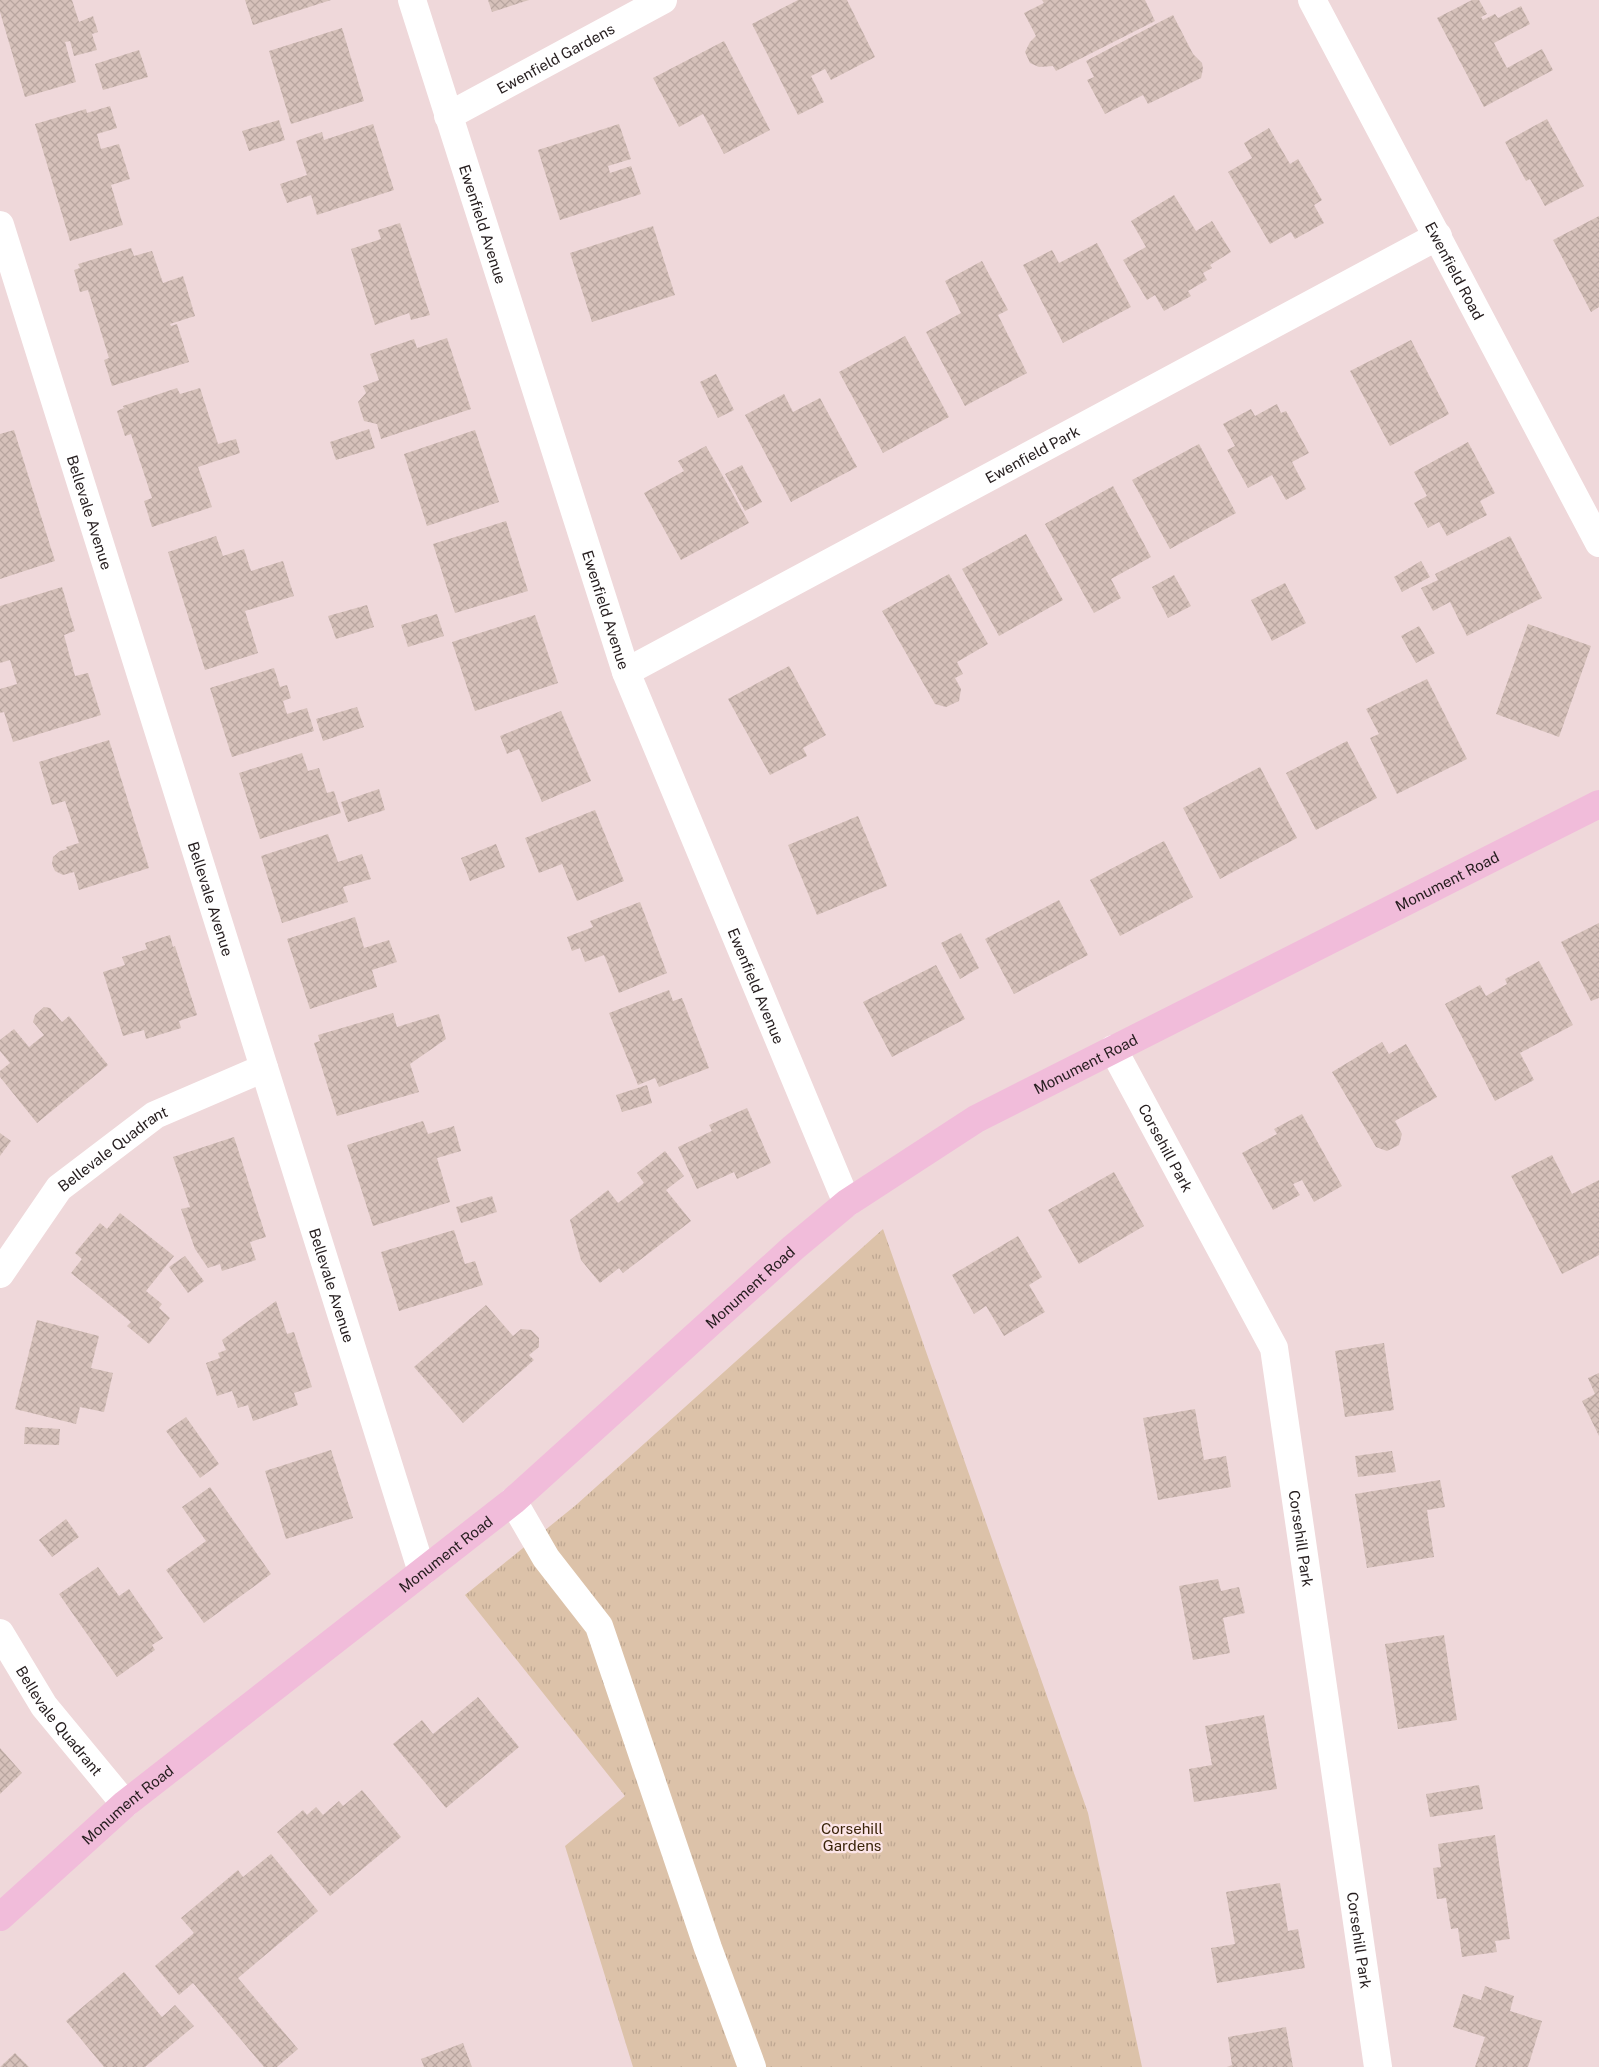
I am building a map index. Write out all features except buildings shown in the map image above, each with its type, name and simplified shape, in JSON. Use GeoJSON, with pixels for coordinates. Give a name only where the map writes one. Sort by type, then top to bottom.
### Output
{"type":"FeatureCollection","features":[{"type":"Feature","properties":{"kind":"main road","name":"Monument Road"},"geometry":{"type":"LineString","coordinates":[[0,1916],[125,1804],[513,1501],[793,1248],[847,1203],[976,1119],[1599,804]]}},
{"type":"Feature","properties":{"kind":"street","name":"Ewenfield Avenue"},"geometry":{"type":"LineString","coordinates":[[412,0],[626,672],[847,1203]]}},
{"type":"Feature","properties":{"kind":"street","name":"Ewenfield Gardens"},"geometry":{"type":"LineString","coordinates":[[448,116],[662,0]]}},
{"type":"Feature","properties":{"kind":"street","name":"Ewenfield Road"},"geometry":{"type":"LineString","coordinates":[[1312,0],[1599,543]]}},
{"type":"Feature","properties":{"kind":"street","name":"Bellevale Avenue"},"geometry":{"type":"LineString","coordinates":[[0,226],[422,1572]]}},
{"type":"Feature","properties":{"kind":"street","name":"Ewenfield Park"},"geometry":{"type":"LineString","coordinates":[[626,672],[1438,236]]}},
{"type":"Feature","properties":{"kind":"street","name":"Corsehill Park"},"geometry":{"type":"LineString","coordinates":[[1113,1049],[1274,1348],[1378,2067]]}},
{"type":"Feature","properties":{"kind":"street","name":"Bellevale Quadrant"},"geometry":{"type":"LineString","coordinates":[[0,1274],[59,1188],[155,1114],[264,1068]]}},
{"type":"Feature","properties":{"kind":"street"},"geometry":{"type":"LineString","coordinates":[[513,1501],[546,1558],[599,1626],[708,1948],[752,2067]]}},
{"type":"Feature","properties":{"kind":"street","name":"Bellevale Quadrant"},"geometry":{"type":"LineString","coordinates":[[0,1633],[44,1706],[125,1804]]}},
{"type":"Feature","properties":{"kind":"green space","name":"Corsehill Gardens"},"geometry":{"type":"Polygon","coordinates":[[[883,1229],[1088,1813],[1142,2067],[633,2067],[565,1846],[625,1796],[465,1595],[576,1505],[883,1229]]]}}]}
